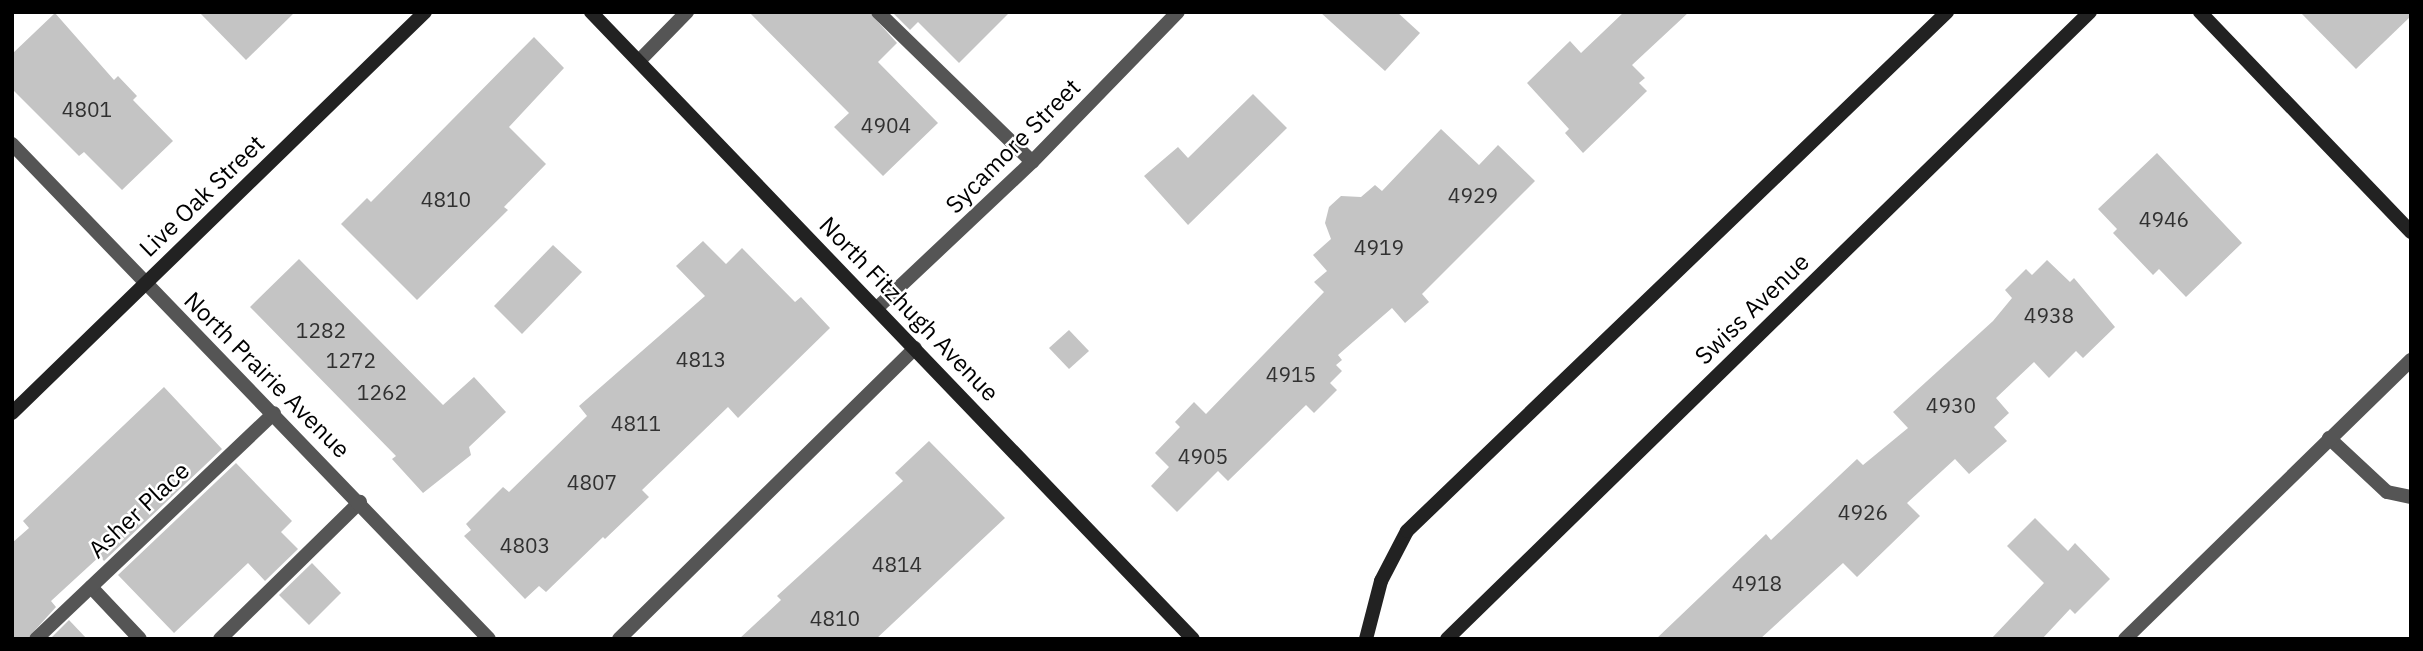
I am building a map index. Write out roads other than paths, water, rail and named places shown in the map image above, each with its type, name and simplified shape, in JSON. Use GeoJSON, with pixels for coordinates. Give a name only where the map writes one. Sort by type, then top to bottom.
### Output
{"type":"FeatureCollection","features":[{"type":"Feature","properties":{"kind":"street","name":"Live Oak Street"},"geometry":{"type":"LineString","coordinates":[[12,413],[425,12]]}},
{"type":"Feature","properties":{"kind":"street","name":"North Fitzhugh Avenue"},"geometry":{"type":"LineString","coordinates":[[591,12],[1193,639]]}},
{"type":"Feature","properties":{"kind":"street"},"geometry":{"type":"LineString","coordinates":[[639,61],[688,12]]}},
{"type":"Feature","properties":{"kind":"street"},"geometry":{"type":"LineString","coordinates":[[878,12],[1032,162]]}},
{"type":"Feature","properties":{"kind":"street","name":"Sycamore Street"},"geometry":{"type":"LineString","coordinates":[[877,309],[1032,162],[1178,12]]}},
{"type":"Feature","properties":{"kind":"street"},"geometry":{"type":"LineString","coordinates":[[1366,639],[1381,581],[1408,531],[1947,12]]}},
{"type":"Feature","properties":{"kind":"street","name":"Swiss Avenue"},"geometry":{"type":"LineString","coordinates":[[1447,639],[2090,12]]}},
{"type":"Feature","properties":{"kind":"street"},"geometry":{"type":"LineString","coordinates":[[2200,12],[2411,232]]}},
{"type":"Feature","properties":{"kind":"street","name":"North Prairie Avenue"},"geometry":{"type":"LineString","coordinates":[[12,144],[144,284],[360,502],[489,639]]}},
{"type":"Feature","properties":{"kind":"street"},"geometry":{"type":"LineString","coordinates":[[619,639],[915,348]]}},
{"type":"Feature","properties":{"kind":"street"},"geometry":{"type":"LineString","coordinates":[[2125,639],[2411,360]]}},
{"type":"Feature","properties":{"kind":"street","name":"Asher Place"},"geometry":{"type":"LineString","coordinates":[[36,639],[274,414]]}},
{"type":"Feature","properties":{"kind":"street"},"geometry":{"type":"LineString","coordinates":[[2329,438],[2387,492],[2411,497]]}},
{"type":"Feature","properties":{"kind":"street"},"geometry":{"type":"LineString","coordinates":[[220,639],[360,502]]}},
{"type":"Feature","properties":{"kind":"street"},"geometry":{"type":"LineString","coordinates":[[91,587],[140,639]]}}]}
